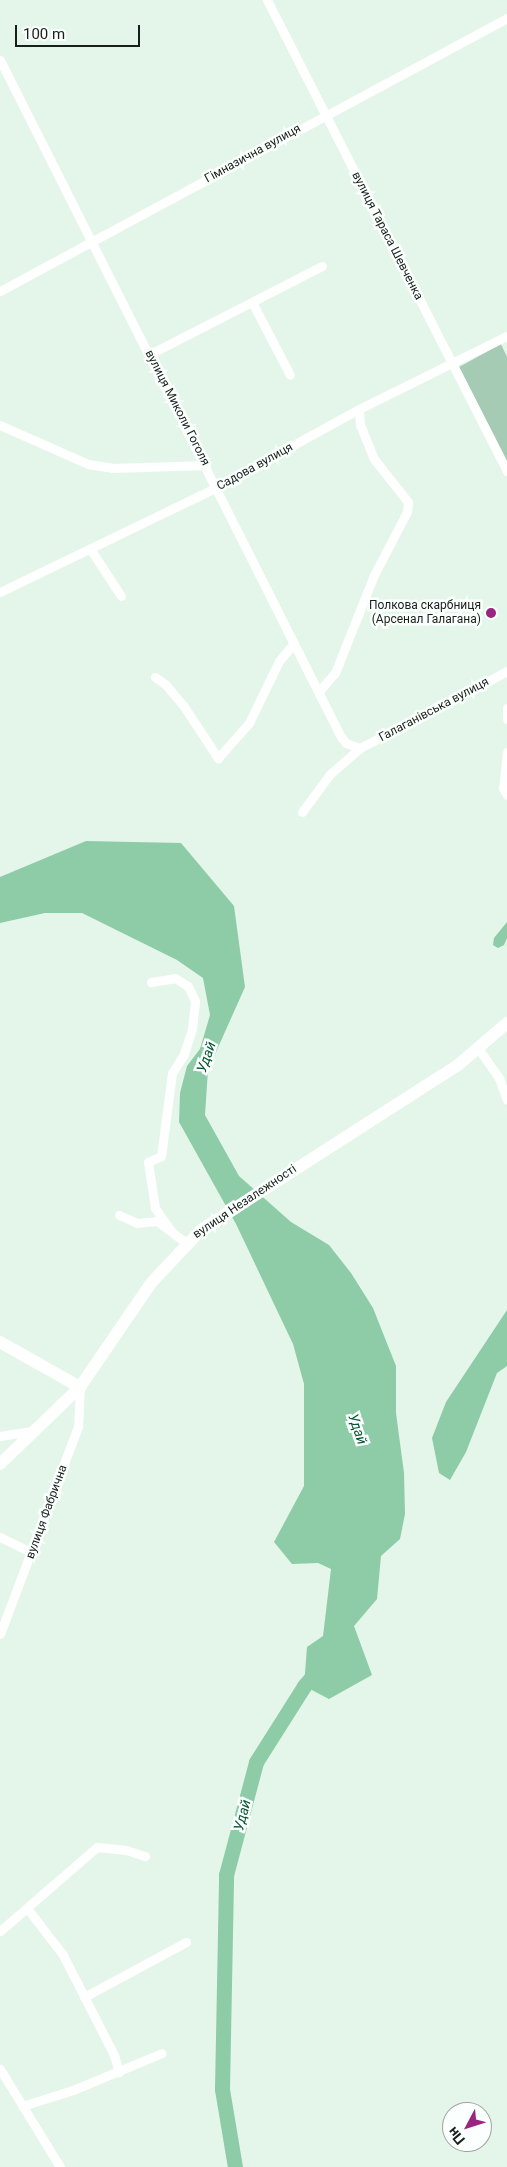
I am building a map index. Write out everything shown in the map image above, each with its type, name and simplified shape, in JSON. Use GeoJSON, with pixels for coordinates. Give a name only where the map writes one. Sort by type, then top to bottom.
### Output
{"type":"FeatureCollection","features":[{"type":"Feature","properties":{"kind":"main road","name":"вулиця Незалежності"},"geometry":{"type":"LineString","coordinates":[[0,1464],[32,1431],[80,1387],[152,1282],[186,1243],[201,1230],[275,1180],[458,1065],[507,1023]]}},
{"type":"Feature","properties":{"kind":"main road"},"geometry":{"type":"LineString","coordinates":[[0,1342],[80,1387]]}},
{"type":"Feature","properties":{"kind":"street","name":"вулиця Тараса Шевченка"},"geometry":{"type":"LineString","coordinates":[[267,0],[507,471]]}},
{"type":"Feature","properties":{"kind":"street","name":"Гімназична вулиця"},"geometry":{"type":"LineString","coordinates":[[0,291],[94,243],[324,114],[507,18]]}},
{"type":"Feature","properties":{"kind":"street","name":"вулиця Миколи Гоголя"},"geometry":{"type":"LineString","coordinates":[[0,60],[218,487],[294,644],[320,690],[341,737],[346,743],[360,748]]}},
{"type":"Feature","properties":{"kind":"street"},"geometry":{"type":"LineString","coordinates":[[150,354],[322,266]]}},
{"type":"Feature","properties":{"kind":"street"},"geometry":{"type":"LineString","coordinates":[[252,302],[290,375]]}},
{"type":"Feature","properties":{"kind":"street","name":"Садова вулиця"},"geometry":{"type":"LineString","coordinates":[[0,592],[91,550],[218,487],[359,409],[506,338]]}},
{"type":"Feature","properties":{"kind":"street"},"geometry":{"type":"LineString","coordinates":[[320,690],[335,673],[362,600],[407,512],[408,502],[374,459],[360,425],[359,409]]}},
{"type":"Feature","properties":{"kind":"street"},"geometry":{"type":"LineString","coordinates":[[0,425],[88,464],[112,468],[206,465]]}},
{"type":"Feature","properties":{"kind":"street"},"geometry":{"type":"LineString","coordinates":[[91,550],[121,596]]}},
{"type":"Feature","properties":{"kind":"street"},"geometry":{"type":"LineString","coordinates":[[155,677],[166,685],[183,705],[218,758],[249,723],[279,661],[294,644]]}},
{"type":"Feature","properties":{"kind":"street","name":"Галаганівська вулиця"},"geometry":{"type":"LineString","coordinates":[[302,812],[330,774],[360,748],[507,671]]}},
{"type":"Feature","properties":{"kind":"street"},"geometry":{"type":"LineString","coordinates":[[507,708],[507,719]]}},
{"type":"Feature","properties":{"kind":"street"},"geometry":{"type":"LineString","coordinates":[[507,752],[503,788],[507,795]]}},
{"type":"Feature","properties":{"kind":"street"},"geometry":{"type":"LineString","coordinates":[[151,982],[175,978],[188,986],[195,1001],[192,1029],[184,1054],[172,1073],[161,1156],[148,1162],[154,1208],[172,1231]]}},
{"type":"Feature","properties":{"kind":"street"},"geometry":{"type":"LineString","coordinates":[[478,1048],[499,1078],[507,1100]]}},
{"type":"Feature","properties":{"kind":"street"},"geometry":{"type":"LineString","coordinates":[[119,1215],[136,1223],[157,1221],[186,1243]]}},
{"type":"Feature","properties":{"kind":"street","name":"вулиця Фабрична"},"geometry":{"type":"LineString","coordinates":[[0,1634],[33,1553],[78,1427],[80,1387]]}},
{"type":"Feature","properties":{"kind":"street"},"geometry":{"type":"LineString","coordinates":[[0,1436],[32,1431]]}},
{"type":"Feature","properties":{"kind":"street"},"geometry":{"type":"LineString","coordinates":[[0,1537],[33,1553]]}},
{"type":"Feature","properties":{"kind":"street"},"geometry":{"type":"LineString","coordinates":[[0,1931],[96,1846],[126,1850],[145,1856]]}},
{"type":"Feature","properties":{"kind":"street"},"geometry":{"type":"LineString","coordinates":[[27,1908],[63,1955],[114,2055],[119,2072]]}},
{"type":"Feature","properties":{"kind":"street"},"geometry":{"type":"LineString","coordinates":[[84,1997],[186,1942]]}},
{"type":"Feature","properties":{"kind":"street"},"geometry":{"type":"LineString","coordinates":[[22,2106],[119,2072],[162,2054]]}},
{"type":"Feature","properties":{"kind":"street"},"geometry":{"type":"LineString","coordinates":[[0,2069],[60,2167]]}},
{"type":"Feature","properties":{"kind":"shaded area"},"geometry":{"type":"Polygon","coordinates":[[[501,344],[507,357],[507,463],[459,367],[501,344]]]}},
{"type":"Feature","properties":{"kind":"water"},"geometry":{"type":"Polygon","coordinates":[[[86,841],[181,843],[234,906],[245,987],[208,1070],[205,1115],[239,1176],[291,1222],[329,1245],[351,1273],[373,1308],[396,1366],[396,1413],[404,1473],[405,1514],[400,1539],[381,1556],[377,1599],[354,1626],[372,1675],[329,1699],[304,1686],[307,1647],[323,1636],[331,1569],[318,1563],[292,1564],[274,1542],[304,1486],[304,1384],[293,1344],[236,1224],[179,1122],[180,1093],[187,1066],[200,1049],[210,1015],[203,978],[177,960],[82,913],[45,913],[0,923],[0,877],[86,841]]]}},
{"type":"Feature","properties":{"kind":"water"},"geometry":{"type":"Polygon","coordinates":[[[507,922],[507,938],[504,945],[498,948],[493,945],[494,938],[507,922]]]}},
{"type":"Feature","properties":{"kind":"water"},"geometry":{"type":"Polygon","coordinates":[[[507,1310],[507,1366],[497,1373],[466,1452],[450,1480],[439,1473],[432,1438],[446,1402],[507,1310]]]}},
{"type":"Feature","properties":{"kind":"waterway","name":"Удай"},"geometry":{"type":"LineString","coordinates":[[235,2167],[222,2089],[226,1875],[256,1762],[304,1686],[316,1672]]}},
{"type":"Feature","properties":{"kind":"place","name":"Полкова скарбниця (Арсенал Галагана)"},"geometry":{"type":"Point","coordinates":[491,613]}}]}
